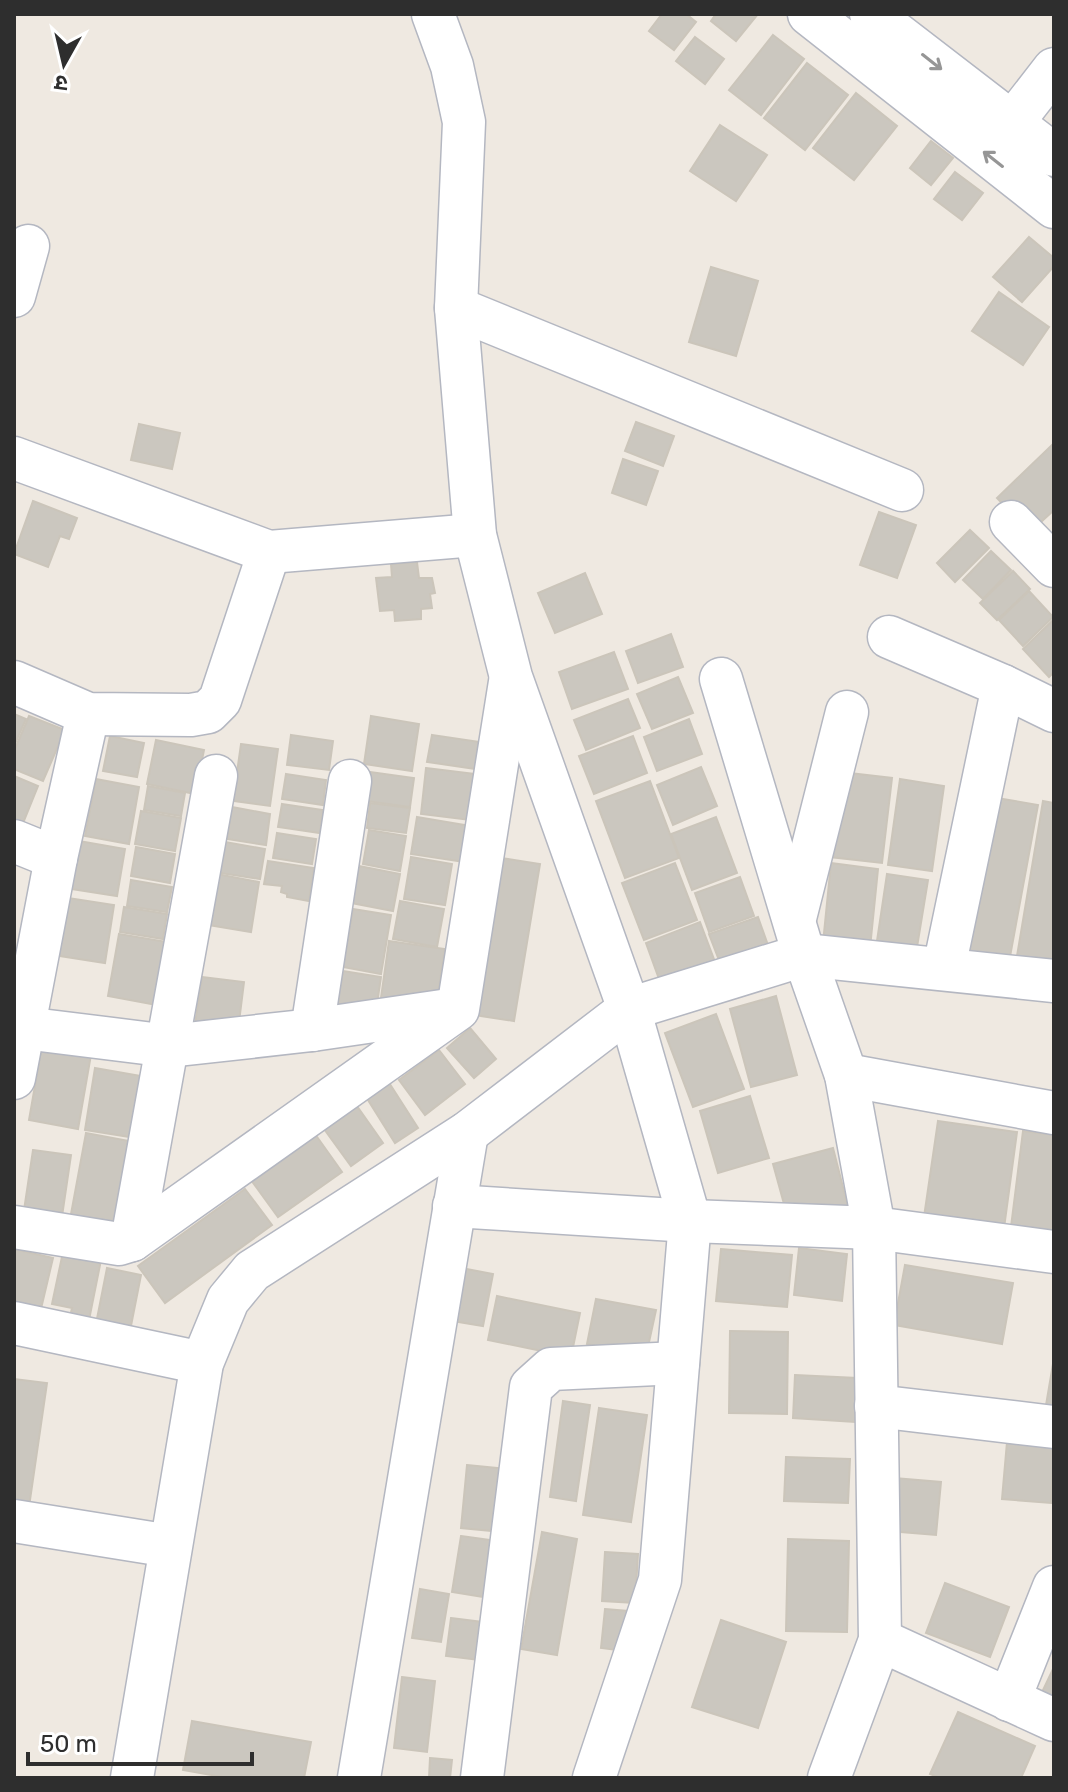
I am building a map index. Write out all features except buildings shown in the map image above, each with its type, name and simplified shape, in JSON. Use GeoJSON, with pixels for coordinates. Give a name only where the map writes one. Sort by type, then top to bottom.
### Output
{"type":"FeatureCollection","features":[{"type":"Feature","properties":{"kind":"street"},"geometry":{"type":"LineString","coordinates":[[433,14],[452,66],[464,122],[456,308],[475,535],[511,677],[629,1009],[690,1221],[660,1580],[594,1778]]}},
{"type":"Feature","properties":{"kind":"street"},"geometry":{"type":"LineString","coordinates":[[809,14],[1054,207]]}},
{"type":"Feature","properties":{"kind":"street"},"geometry":{"type":"LineString","coordinates":[[871,14],[1054,155]]}},
{"type":"Feature","properties":{"kind":"street"},"geometry":{"type":"LineString","coordinates":[[1012,123],[1054,69]]}},
{"type":"Feature","properties":{"kind":"street"},"geometry":{"type":"LineString","coordinates":[[14,296],[28,246]]}},
{"type":"Feature","properties":{"kind":"street"},"geometry":{"type":"LineString","coordinates":[[456,308],[902,490]]}},
{"type":"Feature","properties":{"kind":"street"},"geometry":{"type":"LineString","coordinates":[[14,458],[269,552],[475,535]]}},
{"type":"Feature","properties":{"kind":"street"},"geometry":{"type":"LineString","coordinates":[[1011,522],[1054,566]]}},
{"type":"Feature","properties":{"kind":"street"},"geometry":{"type":"LineString","coordinates":[[14,682],[88,714],[191,715],[208,712],[220,700],[269,552]]}},
{"type":"Feature","properties":{"kind":"street"},"geometry":{"type":"LineString","coordinates":[[889,637],[1054,711]]}},
{"type":"Feature","properties":{"kind":"street"},"geometry":{"type":"LineString","coordinates":[[14,1227],[119,1244],[132,1240],[458,1009],[511,677]]}},
{"type":"Feature","properties":{"kind":"street"},"geometry":{"type":"LineString","coordinates":[[721,679],[799,937],[846,1075],[874,1228],[880,1640],[829,1778]]}},
{"type":"Feature","properties":{"kind":"street"},"geometry":{"type":"LineString","coordinates":[[944,968],[1003,686]]}},
{"type":"Feature","properties":{"kind":"street"},"geometry":{"type":"LineString","coordinates":[[799,937],[847,712]]}},
{"type":"Feature","properties":{"kind":"street"},"geometry":{"type":"LineString","coordinates":[[14,1078],[24,1028],[30,913],[56,858],[88,714]]}},
{"type":"Feature","properties":{"kind":"street"},"geometry":{"type":"LineString","coordinates":[[132,1240],[216,776]]}},
{"type":"Feature","properties":{"kind":"street"},"geometry":{"type":"LineString","coordinates":[[312,1030],[350,781]]}},
{"type":"Feature","properties":{"kind":"street"},"geometry":{"type":"LineString","coordinates":[[14,841],[56,858]]}},
{"type":"Feature","properties":{"kind":"street"},"geometry":{"type":"LineString","coordinates":[[132,1778],[202,1363],[228,1300],[252,1271],[467,1133],[629,1009],[799,937],[944,968],[1054,981]]}},
{"type":"Feature","properties":{"kind":"street"},"geometry":{"type":"LineString","coordinates":[[24,1028],[169,1046],[458,1009]]}},
{"type":"Feature","properties":{"kind":"street"},"geometry":{"type":"LineString","coordinates":[[846,1075],[1054,1113]]}},
{"type":"Feature","properties":{"kind":"street"},"geometry":{"type":"LineString","coordinates":[[359,1778],[467,1133]]}},
{"type":"Feature","properties":{"kind":"street"},"geometry":{"type":"LineString","coordinates":[[454,1206],[690,1221],[874,1228],[1054,1252]]}},
{"type":"Feature","properties":{"kind":"street"},"geometry":{"type":"LineString","coordinates":[[14,1323],[202,1363]]}},
{"type":"Feature","properties":{"kind":"street"},"geometry":{"type":"LineString","coordinates":[[482,1778],[531,1387],[551,1369],[678,1363]]}},
{"type":"Feature","properties":{"kind":"street"},"geometry":{"type":"LineString","coordinates":[[876,1406],[1054,1427]]}},
{"type":"Feature","properties":{"kind":"street"},"geometry":{"type":"LineString","coordinates":[[14,1521],[170,1546]]}},
{"type":"Feature","properties":{"kind":"street"},"geometry":{"type":"LineString","coordinates":[[1009,1700],[1054,1587]]}},
{"type":"Feature","properties":{"kind":"street"},"geometry":{"type":"LineString","coordinates":[[880,1640],[1054,1720]]}}]}
